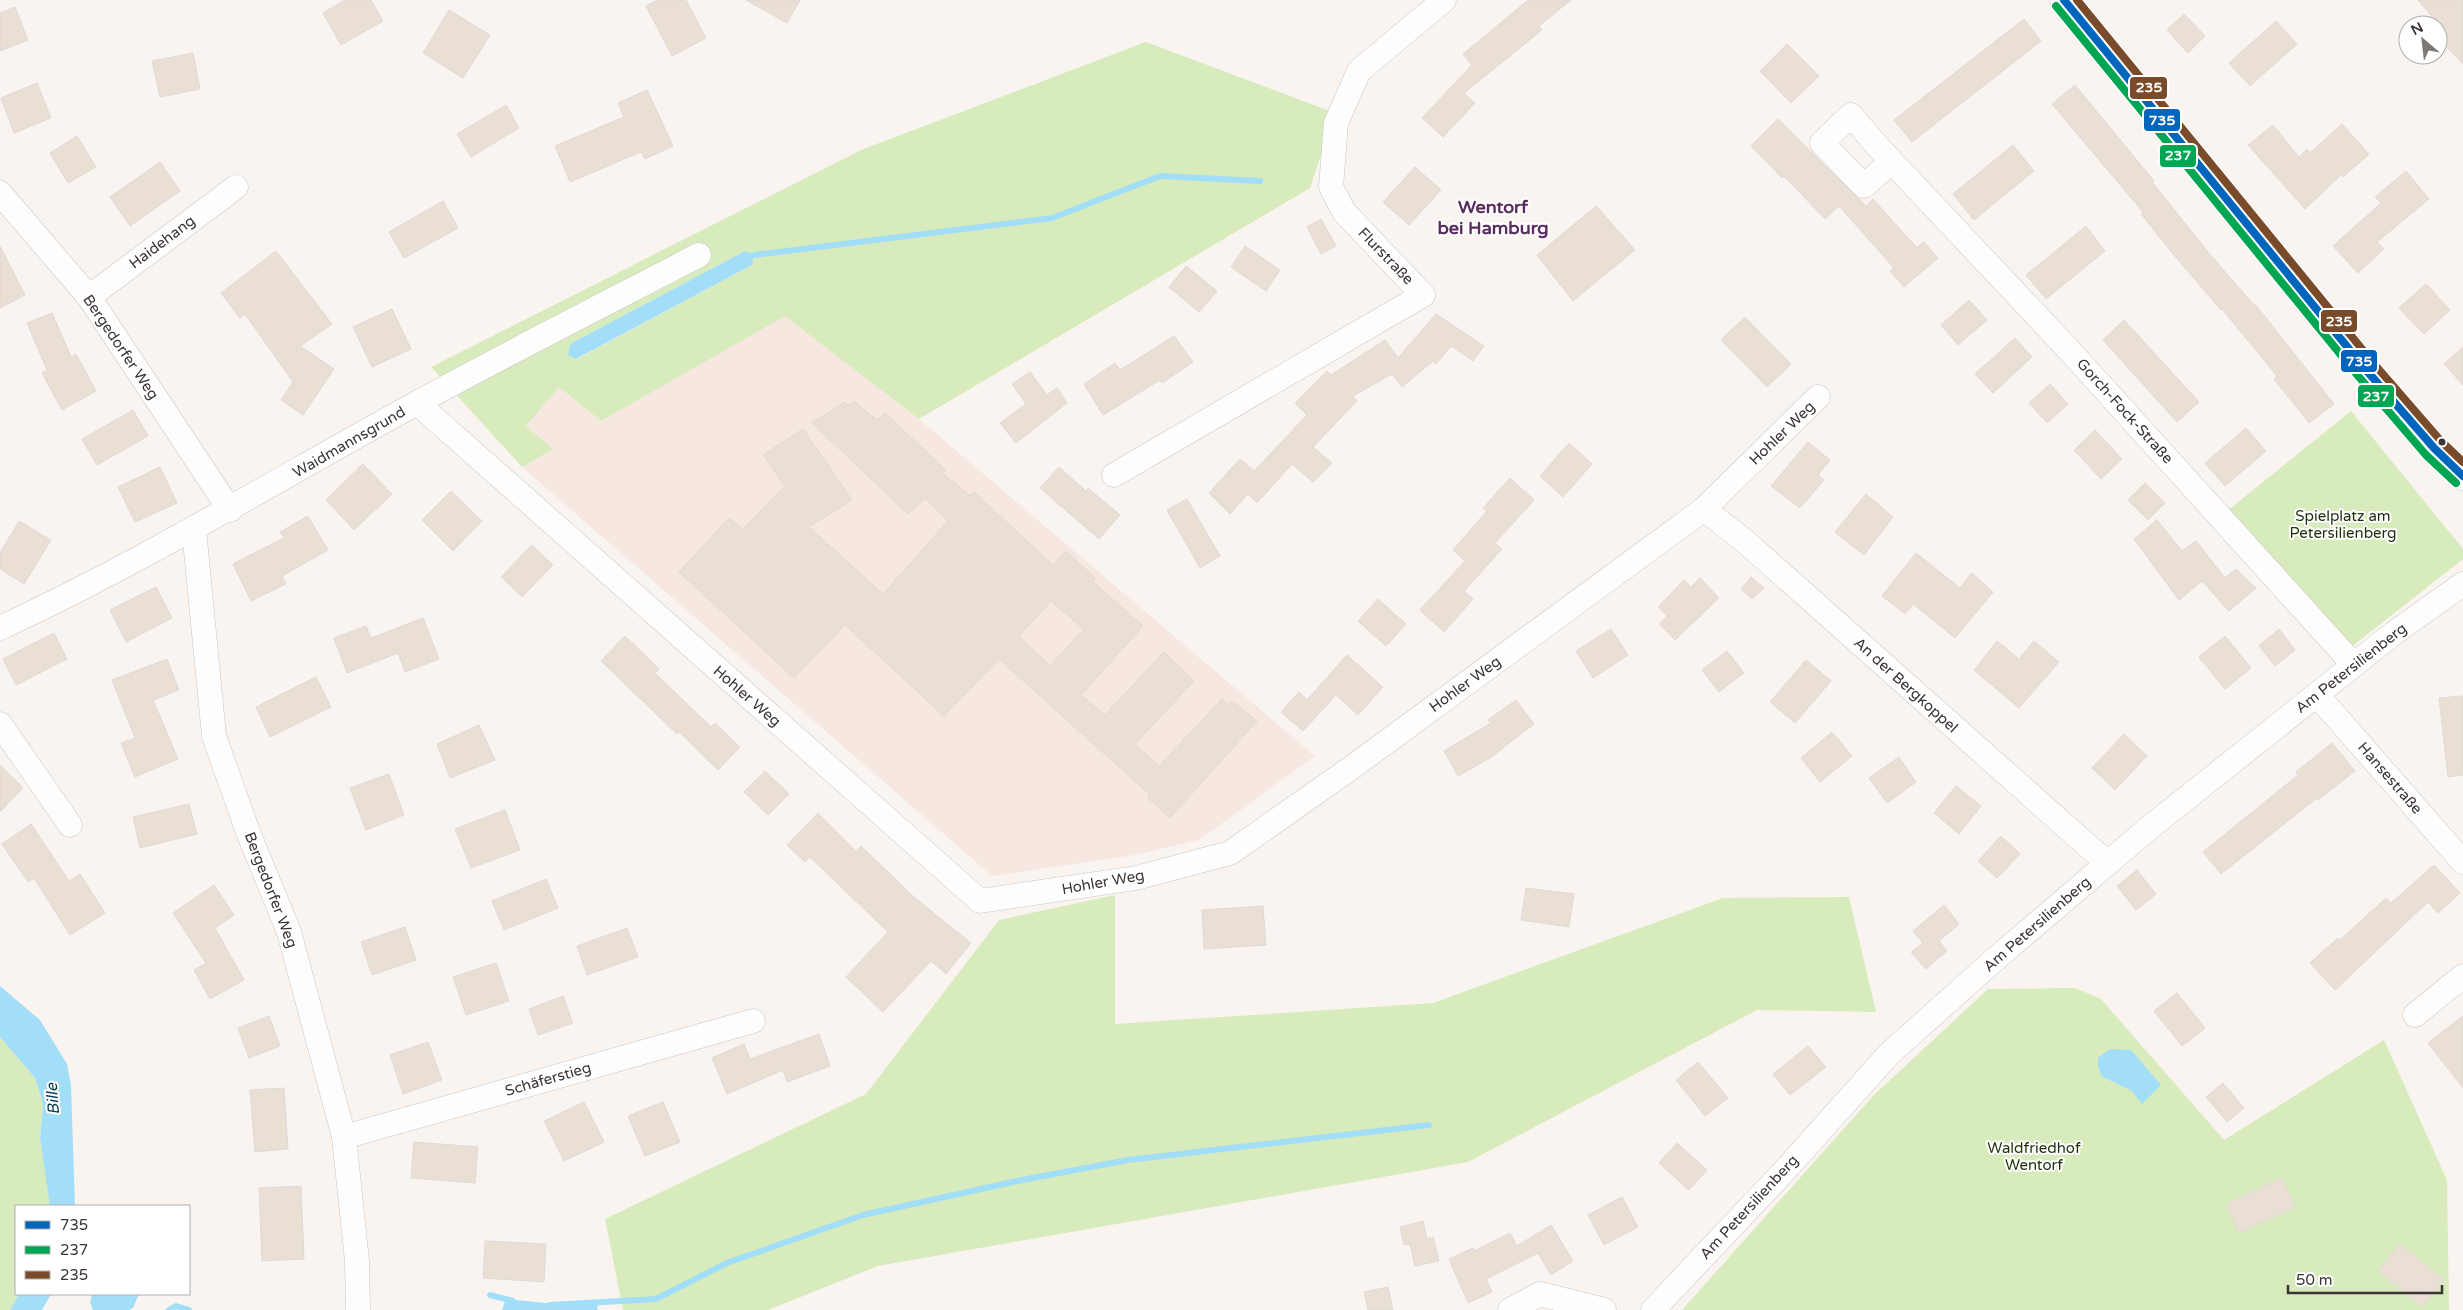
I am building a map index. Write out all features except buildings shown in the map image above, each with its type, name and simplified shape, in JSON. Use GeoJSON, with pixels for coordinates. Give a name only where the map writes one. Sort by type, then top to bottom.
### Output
{"type":"FeatureCollection","features":[{"type":"Feature","properties":{"kind":"main road"},"geometry":{"type":"LineString","coordinates":[[2064,0],[2367,371],[2434,448],[2463,476]]}},
{"type":"Feature","properties":{"kind":"street","name":"Flurstraße"},"geometry":{"type":"LineString","coordinates":[[1114,475],[1424,295],[1344,212],[1331,187],[1336,123],[1359,71],[1444,0]]}},
{"type":"Feature","properties":{"kind":"street","name":"Gorch-Fock-Straße"},"geometry":{"type":"LineString","coordinates":[[1891,162],[2069,350],[2354,665]]}},
{"type":"Feature","properties":{"kind":"street","name":"Haidehang"},"geometry":{"type":"LineString","coordinates":[[89,297],[236,187]]}},
{"type":"Feature","properties":{"kind":"street","name":"Bergedorfer Weg"},"geometry":{"type":"LineString","coordinates":[[0,193],[89,297],[230,510]]}},
{"type":"Feature","properties":{"kind":"street","name":"Waidmannsgrund"},"geometry":{"type":"LineString","coordinates":[[0,628],[53,604],[194,530],[417,403],[699,255]]}},
{"type":"Feature","properties":{"kind":"street","name":"Hohler Weg"},"geometry":{"type":"LineString","coordinates":[[417,403],[980,901],[1136,878],[1230,853],[1351,768],[1704,509],[1818,397]]}},
{"type":"Feature","properties":{"kind":"street","name":"An der Bergkoppel"},"geometry":{"type":"LineString","coordinates":[[1704,509],[1747,543],[2107,863]]}},
{"type":"Feature","properties":{"kind":"street","name":"Bergedorfer Weg"},"geometry":{"type":"LineString","coordinates":[[194,530],[214,736],[248,832],[289,932],[344,1137],[357,1260],[358,1310]]}},
{"type":"Feature","properties":{"kind":"street","name":"Am Petersilienberg"},"geometry":{"type":"LineString","coordinates":[[1653,1310],[1787,1168],[1889,1054],[2107,863],[2354,665],[2463,584]]}},
{"type":"Feature","properties":{"kind":"street","name":"Hansestraße"},"geometry":{"type":"LineString","coordinates":[[2317,695],[2463,862]]}},
{"type":"Feature","properties":{"kind":"street"},"geometry":{"type":"LineString","coordinates":[[0,724],[70,825]]}},
{"type":"Feature","properties":{"kind":"street"},"geometry":{"type":"LineString","coordinates":[[2415,1014],[2463,976]]}},
{"type":"Feature","properties":{"kind":"street","name":"Schäferstieg"},"geometry":{"type":"LineString","coordinates":[[344,1137],[753,1021]]}},
{"type":"Feature","properties":{"kind":"street"},"geometry":{"type":"LineString","coordinates":[[1510,1310],[1540,1294],[1604,1310]]}},
{"type":"Feature","properties":{"kind":"shaded area"},"geometry":{"type":"Polygon","coordinates":[[[785,315],[919,419],[1315,756],[1199,840],[1135,855],[992,876],[522,467],[553,449],[526,426],[559,387],[601,421],[785,315]]]}},
{"type":"Feature","properties":{"kind":"green space"},"geometry":{"type":"Polygon","coordinates":[[[1146,42],[1335,113],[1310,188],[919,419],[785,316],[601,421],[559,387],[526,426],[553,449],[522,467],[431,367],[861,150],[1146,42]],[[745,251],[570,344],[568,355],[577,359],[752,265],[745,251]]]}},
{"type":"Feature","properties":{"kind":"green space","name":"Spielplatz am Petersilienberg"},"geometry":{"type":"Polygon","coordinates":[[[2351,411],[2463,549],[2463,559],[2350,648],[2227,511],[2351,411]]]}},
{"type":"Feature","properties":{"kind":"green space"},"geometry":{"type":"Polygon","coordinates":[[[1115,895],[1115,1024],[1433,1003],[1723,898],[1849,897],[1876,1012],[1757,1010],[1468,1162],[878,1266],[768,1310],[623,1310],[605,1219],[866,1094],[999,920],[1115,895]]]}},
{"type":"Feature","properties":{"kind":"green space","name":"Waldfriedhof Wentorf"},"geometry":{"type":"Polygon","coordinates":[[[2075,988],[2101,999],[2224,1140],[2384,1040],[2447,1180],[2449,1310],[1682,1310],[1873,1096],[1988,989],[2075,988]]]}},
{"type":"Feature","properties":{"kind":"green space"},"geometry":{"type":"Polygon","coordinates":[[[0,1037],[35,1078],[43,1104],[40,1138],[51,1205],[15,1205],[15,1295],[18,1295],[10,1310],[0,1310],[0,1037]]]}},
{"type":"Feature","properties":{"kind":"water"},"geometry":{"type":"Polygon","coordinates":[[[745,251],[754,255],[752,265],[576,359],[568,355],[570,344],[745,251]]]}},
{"type":"Feature","properties":{"kind":"water","name":"Bille"},"geometry":{"type":"Polygon","coordinates":[[[0,986],[40,1020],[67,1064],[71,1085],[75,1205],[50,1205],[40,1138],[43,1104],[35,1078],[0,1037],[0,986]]]}},
{"type":"Feature","properties":{"kind":"water"},"geometry":{"type":"Polygon","coordinates":[[[2110,1049],[2131,1050],[2161,1085],[2142,1104],[2132,1091],[2101,1076],[2098,1058],[2110,1049]]]}},
{"type":"Feature","properties":{"kind":"water"},"geometry":{"type":"Polygon","coordinates":[[[18,1295],[50,1295],[42,1310],[10,1310],[18,1295]]]}},
{"type":"Feature","properties":{"kind":"water"},"geometry":{"type":"Polygon","coordinates":[[[92,1295],[139,1295],[133,1308],[129,1310],[93,1310],[90,1302],[92,1295]]]}},
{"type":"Feature","properties":{"kind":"water"},"geometry":{"type":"Polygon","coordinates":[[[506,1299],[566,1305],[598,1304],[597,1310],[502,1310],[506,1299]]]}},
{"type":"Feature","properties":{"kind":"waterway"},"geometry":{"type":"LineString","coordinates":[[754,255],[1052,218],[1160,176],[1260,181]]}},
{"type":"Feature","properties":{"kind":"waterway"},"geometry":{"type":"LineString","coordinates":[[550,1305],[656,1299],[727,1263],[863,1215],[1022,1180],[1128,1160],[1429,1125]]}},
{"type":"Feature","properties":{"kind":"waterway"},"geometry":{"type":"LineString","coordinates":[[490,1295],[513,1301]]}},
{"type":"Feature","properties":{"kind":"waterway"},"geometry":{"type":"LineString","coordinates":[[169,1310],[176,1306],[189,1310]]}},
{"type":"Feature","properties":{"kind":"transit line","name":"735"},"geometry":{"type":"LineString","coordinates":[[2064,0],[2367,371],[2434,448],[2463,476]]}},
{"type":"Feature","properties":{"kind":"transit line","name":"235"},"geometry":{"type":"LineString","coordinates":[[2077,0],[2375,365],[2441,441],[2463,462]]}},
{"type":"Feature","properties":{"kind":"transit line","name":"237"},"geometry":{"type":"LineString","coordinates":[[2056,6],[2359,377],[2426,455],[2456,483]]}},
{"type":"Feature","properties":{"kind":"district","name":"Wentorf bei Hamburg"},"geometry":{"type":"Point","coordinates":[1493,217]}}]}
